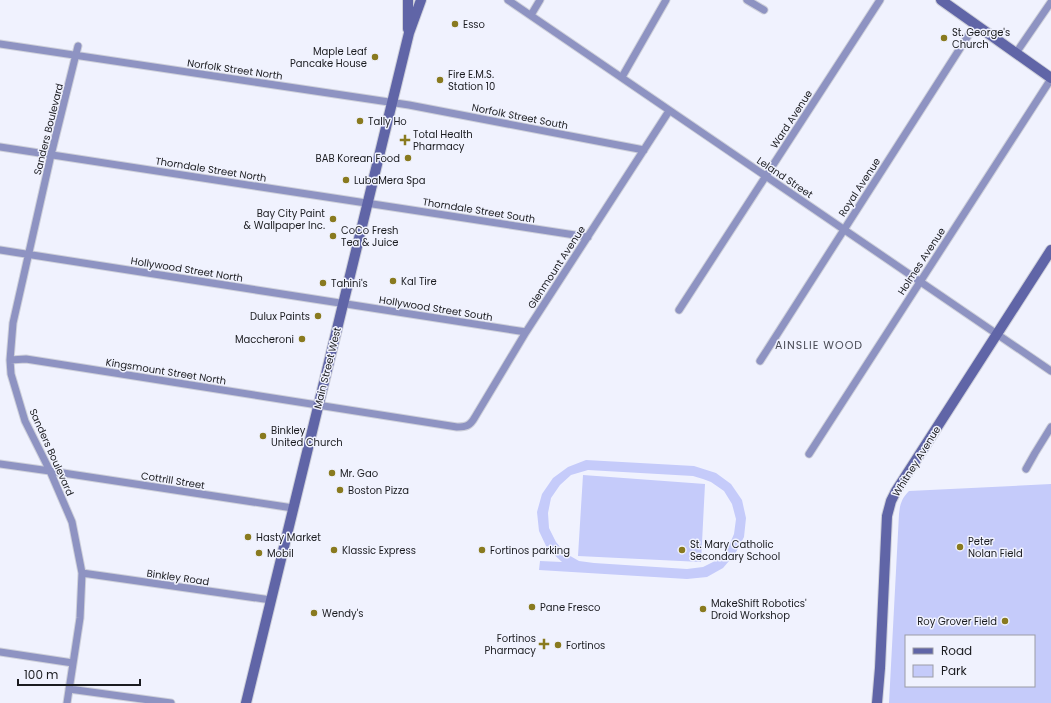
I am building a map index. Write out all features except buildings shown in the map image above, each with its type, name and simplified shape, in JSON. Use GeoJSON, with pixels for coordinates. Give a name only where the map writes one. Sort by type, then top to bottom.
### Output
{"type":"FeatureCollection","features":[{"type":"Feature","properties":{"kind":"main road","name":"Main Street West"},"geometry":{"type":"LineString","coordinates":[[407,0],[409,33]]}},
{"type":"Feature","properties":{"kind":"main road","name":"Main Street West"},"geometry":{"type":"LineString","coordinates":[[246,703],[409,33],[421,0]]}},
{"type":"Feature","properties":{"kind":"main road"},"geometry":{"type":"LineString","coordinates":[[941,0],[1051,78]]}},
{"type":"Feature","properties":{"kind":"main road","name":"Whitney Avenue"},"geometry":{"type":"LineString","coordinates":[[877,703],[887,516],[891,501],[1051,250]]}},
{"type":"Feature","properties":{"kind":"street","name":"Leland Street"},"geometry":{"type":"LineString","coordinates":[[508,0],[1051,371]]}},
{"type":"Feature","properties":{"kind":"street"},"geometry":{"type":"LineString","coordinates":[[531,15],[540,0]]}},
{"type":"Feature","properties":{"kind":"street"},"geometry":{"type":"LineString","coordinates":[[622,77],[666,0]]}},
{"type":"Feature","properties":{"kind":"street"},"geometry":{"type":"LineString","coordinates":[[747,0],[764,10]]}},
{"type":"Feature","properties":{"kind":"street","name":"Ward Avenue"},"geometry":{"type":"LineString","coordinates":[[679,310],[880,0]]}},
{"type":"Feature","properties":{"kind":"street"},"geometry":{"type":"LineString","coordinates":[[1016,53],[1051,2]]}},
{"type":"Feature","properties":{"kind":"street","name":"Royal Avenue"},"geometry":{"type":"LineString","coordinates":[[760,361],[975,24]]}},
{"type":"Feature","properties":{"kind":"street","name":"Norfolk Street North"},"geometry":{"type":"LineString","coordinates":[[0,44],[392,102]]}},
{"type":"Feature","properties":{"kind":"street","name":"Sanders Boulevard"},"geometry":{"type":"LineString","coordinates":[[67,703],[80,618],[82,573],[72,522],[50,471],[25,422],[11,374],[10,360],[13,323],[51,155],[78,46]]}},
{"type":"Feature","properties":{"kind":"street","name":"Holmes Avenue"},"geometry":{"type":"LineString","coordinates":[[809,454],[1051,78]]}},
{"type":"Feature","properties":{"kind":"street","name":"Norfolk Street South"},"geometry":{"type":"LineString","coordinates":[[392,102],[644,150]]}},
{"type":"Feature","properties":{"kind":"street","name":"Glenmount Avenue"},"geometry":{"type":"LineString","coordinates":[[457,427],[464,427],[471,424],[526,332],[669,111]]}},
{"type":"Feature","properties":{"kind":"street","name":"Thorndale Street North"},"geometry":{"type":"LineString","coordinates":[[0,147],[367,203]]}},
{"type":"Feature","properties":{"kind":"street","name":"Thorndale Street South"},"geometry":{"type":"LineString","coordinates":[[367,203],[588,237]]}},
{"type":"Feature","properties":{"kind":"street","name":"Hollywood Street North"},"geometry":{"type":"LineString","coordinates":[[0,250],[343,304]]}},
{"type":"Feature","properties":{"kind":"street","name":"Hollywood Street South"},"geometry":{"type":"LineString","coordinates":[[343,304],[526,332]]}},
{"type":"Feature","properties":{"kind":"street","name":"Kingsmount Street North"},"geometry":{"type":"LineString","coordinates":[[10,360],[26,359],[457,427]]}},
{"type":"Feature","properties":{"kind":"street"},"geometry":{"type":"LineString","coordinates":[[1026,469],[1051,427]]}},
{"type":"Feature","properties":{"kind":"street","name":"Cottrill Street"},"geometry":{"type":"LineString","coordinates":[[0,464],[293,508]]}},
{"type":"Feature","properties":{"kind":"street","name":"Binkley Road"},"geometry":{"type":"LineString","coordinates":[[82,573],[271,600]]}},
{"type":"Feature","properties":{"kind":"street"},"geometry":{"type":"LineString","coordinates":[[0,652],[73,663]]}},
{"type":"Feature","properties":{"kind":"street"},"geometry":{"type":"LineString","coordinates":[[70,689],[170,703]]}},
{"type":"Feature","properties":{"kind":"green space"},"geometry":{"type":"Polygon","coordinates":[[[586,460],[694,466],[716,473],[731,484],[742,500],[746,518],[744,537],[735,554],[723,568],[707,577],[687,579],[539,570],[540,561],[562,562],[547,548],[539,531],[537,512],[542,494],[553,478],[568,467],[586,460]],[[588,470],[571,475],[560,485],[551,498],[548,513],[549,528],[556,542],[565,553],[579,561],[687,569],[703,567],[717,560],[728,548],[734,534],[736,519],[732,504],[724,491],[711,482],[693,476],[588,470]]]}},
{"type":"Feature","properties":{"kind":"green space"},"geometry":{"type":"Polygon","coordinates":[[[583,475],[705,484],[701,562],[578,556],[583,475]]]}},
{"type":"Feature","properties":{"kind":"green space"},"geometry":{"type":"Polygon","coordinates":[[[1051,484],[1051,703],[889,703],[899,514],[902,501],[909,491],[1051,484]]]}},
{"type":"Feature","properties":{"kind":"place","name":"Esso"},"geometry":{"type":"Point","coordinates":[455,24]}},
{"type":"Feature","properties":{"kind":"place","name":"St. George's Church"},"geometry":{"type":"Point","coordinates":[944,38]}},
{"type":"Feature","properties":{"kind":"place","name":"Maple Leaf Pancake House"},"geometry":{"type":"Point","coordinates":[375,57]}},
{"type":"Feature","properties":{"kind":"place","name":"Fire E.M.S. Station 10"},"geometry":{"type":"Point","coordinates":[440,80]}},
{"type":"Feature","properties":{"kind":"place","name":"Tally Ho"},"geometry":{"type":"Point","coordinates":[360,121]}},
{"type":"Feature","properties":{"kind":"place","name":"Total Health Pharmacy"},"geometry":{"type":"Point","coordinates":[405,140]}},
{"type":"Feature","properties":{"kind":"place","name":"BAB Korean Food"},"geometry":{"type":"Point","coordinates":[408,158]}},
{"type":"Feature","properties":{"kind":"place","name":"LubaMera Spa"},"geometry":{"type":"Point","coordinates":[346,180]}},
{"type":"Feature","properties":{"kind":"place","name":"Bay City Paint & Wallpaper Inc."},"geometry":{"type":"Point","coordinates":[333,219]}},
{"type":"Feature","properties":{"kind":"place","name":"CoCo Fresh Tea & Juice"},"geometry":{"type":"Point","coordinates":[333,236]}},
{"type":"Feature","properties":{"kind":"place","name":"Kal Tire"},"geometry":{"type":"Point","coordinates":[393,281]}},
{"type":"Feature","properties":{"kind":"place","name":"Tahini's"},"geometry":{"type":"Point","coordinates":[323,283]}},
{"type":"Feature","properties":{"kind":"place","name":"Dulux Paints"},"geometry":{"type":"Point","coordinates":[318,316]}},
{"type":"Feature","properties":{"kind":"place","name":"Maccheroni"},"geometry":{"type":"Point","coordinates":[302,339]}},
{"type":"Feature","properties":{"kind":"place","name":"Binkley United Church"},"geometry":{"type":"Point","coordinates":[263,436]}},
{"type":"Feature","properties":{"kind":"place","name":"Mr. Gao"},"geometry":{"type":"Point","coordinates":[332,473]}},
{"type":"Feature","properties":{"kind":"place","name":"Boston Pizza"},"geometry":{"type":"Point","coordinates":[340,490]}},
{"type":"Feature","properties":{"kind":"place","name":"Hasty Market"},"geometry":{"type":"Point","coordinates":[248,537]}},
{"type":"Feature","properties":{"kind":"place","name":"Peter Nolan Field"},"geometry":{"type":"Point","coordinates":[960,547]}},
{"type":"Feature","properties":{"kind":"place","name":"Klassic Express"},"geometry":{"type":"Point","coordinates":[334,550]}},
{"type":"Feature","properties":{"kind":"place","name":"Fortinos parking"},"geometry":{"type":"Point","coordinates":[482,550]}},
{"type":"Feature","properties":{"kind":"place","name":"St. Mary Catholic Secondary School"},"geometry":{"type":"Point","coordinates":[682,550]}},
{"type":"Feature","properties":{"kind":"place","name":"Mobil"},"geometry":{"type":"Point","coordinates":[259,553]}},
{"type":"Feature","properties":{"kind":"place","name":"Pane Fresco"},"geometry":{"type":"Point","coordinates":[532,607]}},
{"type":"Feature","properties":{"kind":"place","name":"MakeShift Robotics' Droid Workshop"},"geometry":{"type":"Point","coordinates":[703,609]}},
{"type":"Feature","properties":{"kind":"place","name":"Wendy's"},"geometry":{"type":"Point","coordinates":[314,613]}},
{"type":"Feature","properties":{"kind":"place","name":"Roy Grover Field"},"geometry":{"type":"Point","coordinates":[1005,621]}},
{"type":"Feature","properties":{"kind":"place","name":"Fortinos Pharmacy"},"geometry":{"type":"Point","coordinates":[544,644]}},
{"type":"Feature","properties":{"kind":"place","name":"Fortinos"},"geometry":{"type":"Point","coordinates":[558,645]}},
{"type":"Feature","properties":{"kind":"district","name":"AINSLIE WOOD"},"geometry":{"type":"Point","coordinates":[819,345]}}]}
